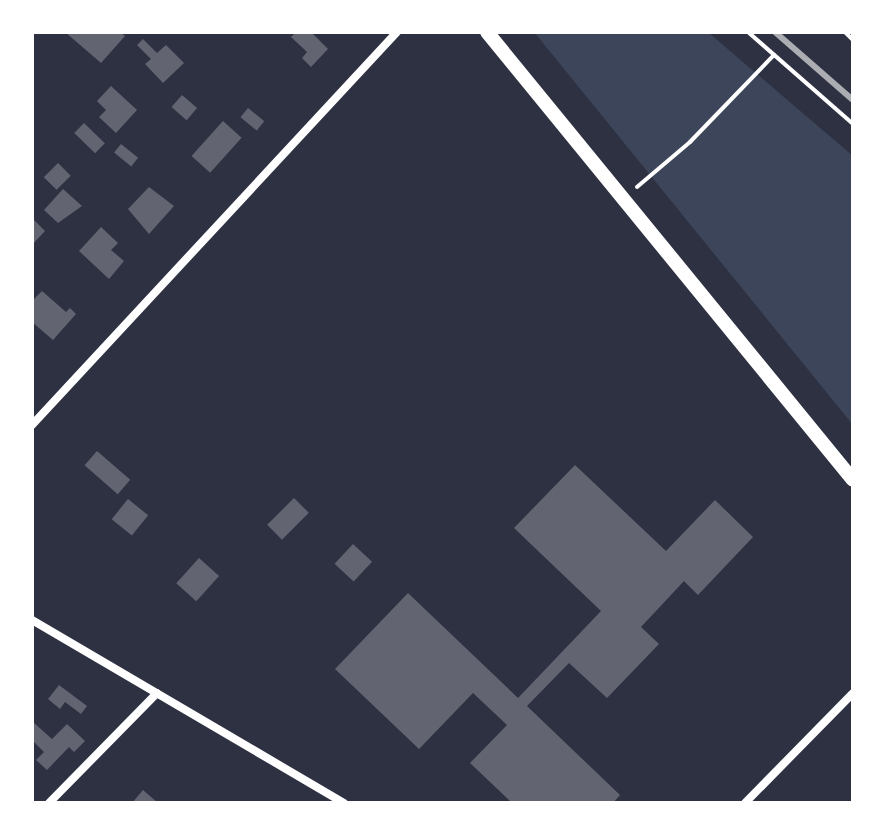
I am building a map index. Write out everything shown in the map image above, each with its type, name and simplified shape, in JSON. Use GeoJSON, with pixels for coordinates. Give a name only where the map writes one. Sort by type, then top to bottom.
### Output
{"type":"FeatureCollection","features":[{"type":"Feature","properties":{"kind":"street"},"geometry":{"type":"LineString","coordinates":[[32,425],[397,32]]}},
{"type":"Feature","properties":{"kind":"street"},"geometry":{"type":"LineString","coordinates":[[487,32],[853,480]]}},
{"type":"Feature","properties":{"kind":"street"},"geometry":{"type":"LineString","coordinates":[[32,620],[344,803]]}},
{"type":"Feature","properties":{"kind":"street"},"geometry":{"type":"LineString","coordinates":[[49,803],[157,693]]}},
{"type":"Feature","properties":{"kind":"street"},"geometry":{"type":"LineString","coordinates":[[745,803],[853,693]]}},
{"type":"Feature","properties":{"kind":"path"},"geometry":{"type":"LineString","coordinates":[[748,32],[853,124]]}},
{"type":"Feature","properties":{"kind":"path"},"geometry":{"type":"LineString","coordinates":[[845,32],[853,40]]}},
{"type":"Feature","properties":{"kind":"path"},"geometry":{"type":"LineString","coordinates":[[623,198],[690,142],[774,55]]}},
{"type":"Feature","properties":{"kind":"shaded area"},"geometry":{"type":"Polygon","coordinates":[[[534,32],[708,32],[853,156],[853,425],[534,32]]]}},
{"type":"Feature","properties":{"kind":"building"},"geometry":{"type":"Polygon","coordinates":[[[65,32],[120,32],[125,36],[101,63],[65,32]]]}},
{"type":"Feature","properties":{"kind":"building"},"geometry":{"type":"Polygon","coordinates":[[[296,32],[311,32],[328,49],[311,67],[302,58],[307,52],[291,37],[296,32]]]}},
{"type":"Feature","properties":{"kind":"building"},"geometry":{"type":"Polygon","coordinates":[[[143,39],[157,53],[166,45],[184,63],[163,83],[145,64],[151,59],[137,45],[143,39]]]}},
{"type":"Feature","properties":{"kind":"building"},"geometry":{"type":"Polygon","coordinates":[[[111,86],[137,110],[116,133],[99,117],[106,110],[97,101],[111,86]]]}},
{"type":"Feature","properties":{"kind":"building"},"geometry":{"type":"Polygon","coordinates":[[[182,95],[197,108],[187,120],[172,107],[182,95]]]}},
{"type":"Feature","properties":{"kind":"building"},"geometry":{"type":"Polygon","coordinates":[[[248,108],[264,121],[257,131],[240,117],[248,108]]]}},
{"type":"Feature","properties":{"kind":"building"},"geometry":{"type":"Polygon","coordinates":[[[223,121],[242,138],[210,173],[192,156],[223,121]]]}},
{"type":"Feature","properties":{"kind":"building"},"geometry":{"type":"Polygon","coordinates":[[[84,123],[105,143],[95,153],[74,133],[84,123]]]}},
{"type":"Feature","properties":{"kind":"building"},"geometry":{"type":"Polygon","coordinates":[[[121,144],[138,158],[131,166],[114,153],[121,144]]]}},
{"type":"Feature","properties":{"kind":"building"},"geometry":{"type":"Polygon","coordinates":[[[58,163],[71,176],[57,190],[44,177],[58,163]]]}},
{"type":"Feature","properties":{"kind":"building"},"geometry":{"type":"Polygon","coordinates":[[[149,187],[174,206],[149,234],[128,209],[149,187]]]}},
{"type":"Feature","properties":{"kind":"building"},"geometry":{"type":"Polygon","coordinates":[[[63,189],[82,206],[58,223],[44,210],[63,189]]]}},
{"type":"Feature","properties":{"kind":"building"},"geometry":{"type":"Polygon","coordinates":[[[32,221],[45,231],[32,245],[32,221]]]}},
{"type":"Feature","properties":{"kind":"building"},"geometry":{"type":"Polygon","coordinates":[[[101,227],[118,243],[111,250],[124,261],[109,279],[79,251],[101,227]]]}},
{"type":"Feature","properties":{"kind":"building"},"geometry":{"type":"Polygon","coordinates":[[[42,291],[66,312],[70,308],[76,314],[53,340],[32,322],[32,301],[42,291]]]}},
{"type":"Feature","properties":{"kind":"building"},"geometry":{"type":"Polygon","coordinates":[[[97,451],[130,480],[118,494],[85,465],[97,451]]]}},
{"type":"Feature","properties":{"kind":"building"},"geometry":{"type":"Polygon","coordinates":[[[575,465],[666,551],[715,500],[753,537],[698,595],[684,581],[641,627],[659,644],[607,698],[569,663],[527,706],[620,795],[613,803],[512,803],[470,763],[507,725],[473,693],[419,749],[335,669],[408,593],[518,698],[601,611],[514,528],[575,465]]]}},
{"type":"Feature","properties":{"kind":"building"},"geometry":{"type":"Polygon","coordinates":[[[294,498],[309,513],[282,540],[267,525],[294,498]]]}},
{"type":"Feature","properties":{"kind":"building"},"geometry":{"type":"Polygon","coordinates":[[[128,499],[148,515],[132,536],[112,519],[128,499]]]}},
{"type":"Feature","properties":{"kind":"building"},"geometry":{"type":"Polygon","coordinates":[[[353,544],[372,562],[354,581],[335,564],[353,544]]]}},
{"type":"Feature","properties":{"kind":"building"},"geometry":{"type":"Polygon","coordinates":[[[199,558],[219,576],[196,601],[176,583],[199,558]]]}},
{"type":"Feature","properties":{"kind":"building"},"geometry":{"type":"Polygon","coordinates":[[[59,685],[87,706],[81,714],[65,702],[60,709],[48,699],[59,685]]]}},
{"type":"Feature","properties":{"kind":"building"},"geometry":{"type":"Polygon","coordinates":[[[33,722],[52,739],[67,724],[85,741],[74,752],[69,747],[47,770],[36,760],[44,752],[32,740],[33,722]]]}},
{"type":"Feature","properties":{"kind":"building"},"geometry":{"type":"Polygon","coordinates":[[[143,790],[158,803],[132,803],[143,790]]]}},
{"type":"Feature","properties":{"kind":"railway"},"geometry":{"type":"LineString","coordinates":[[775,32],[853,100]]}}]}
